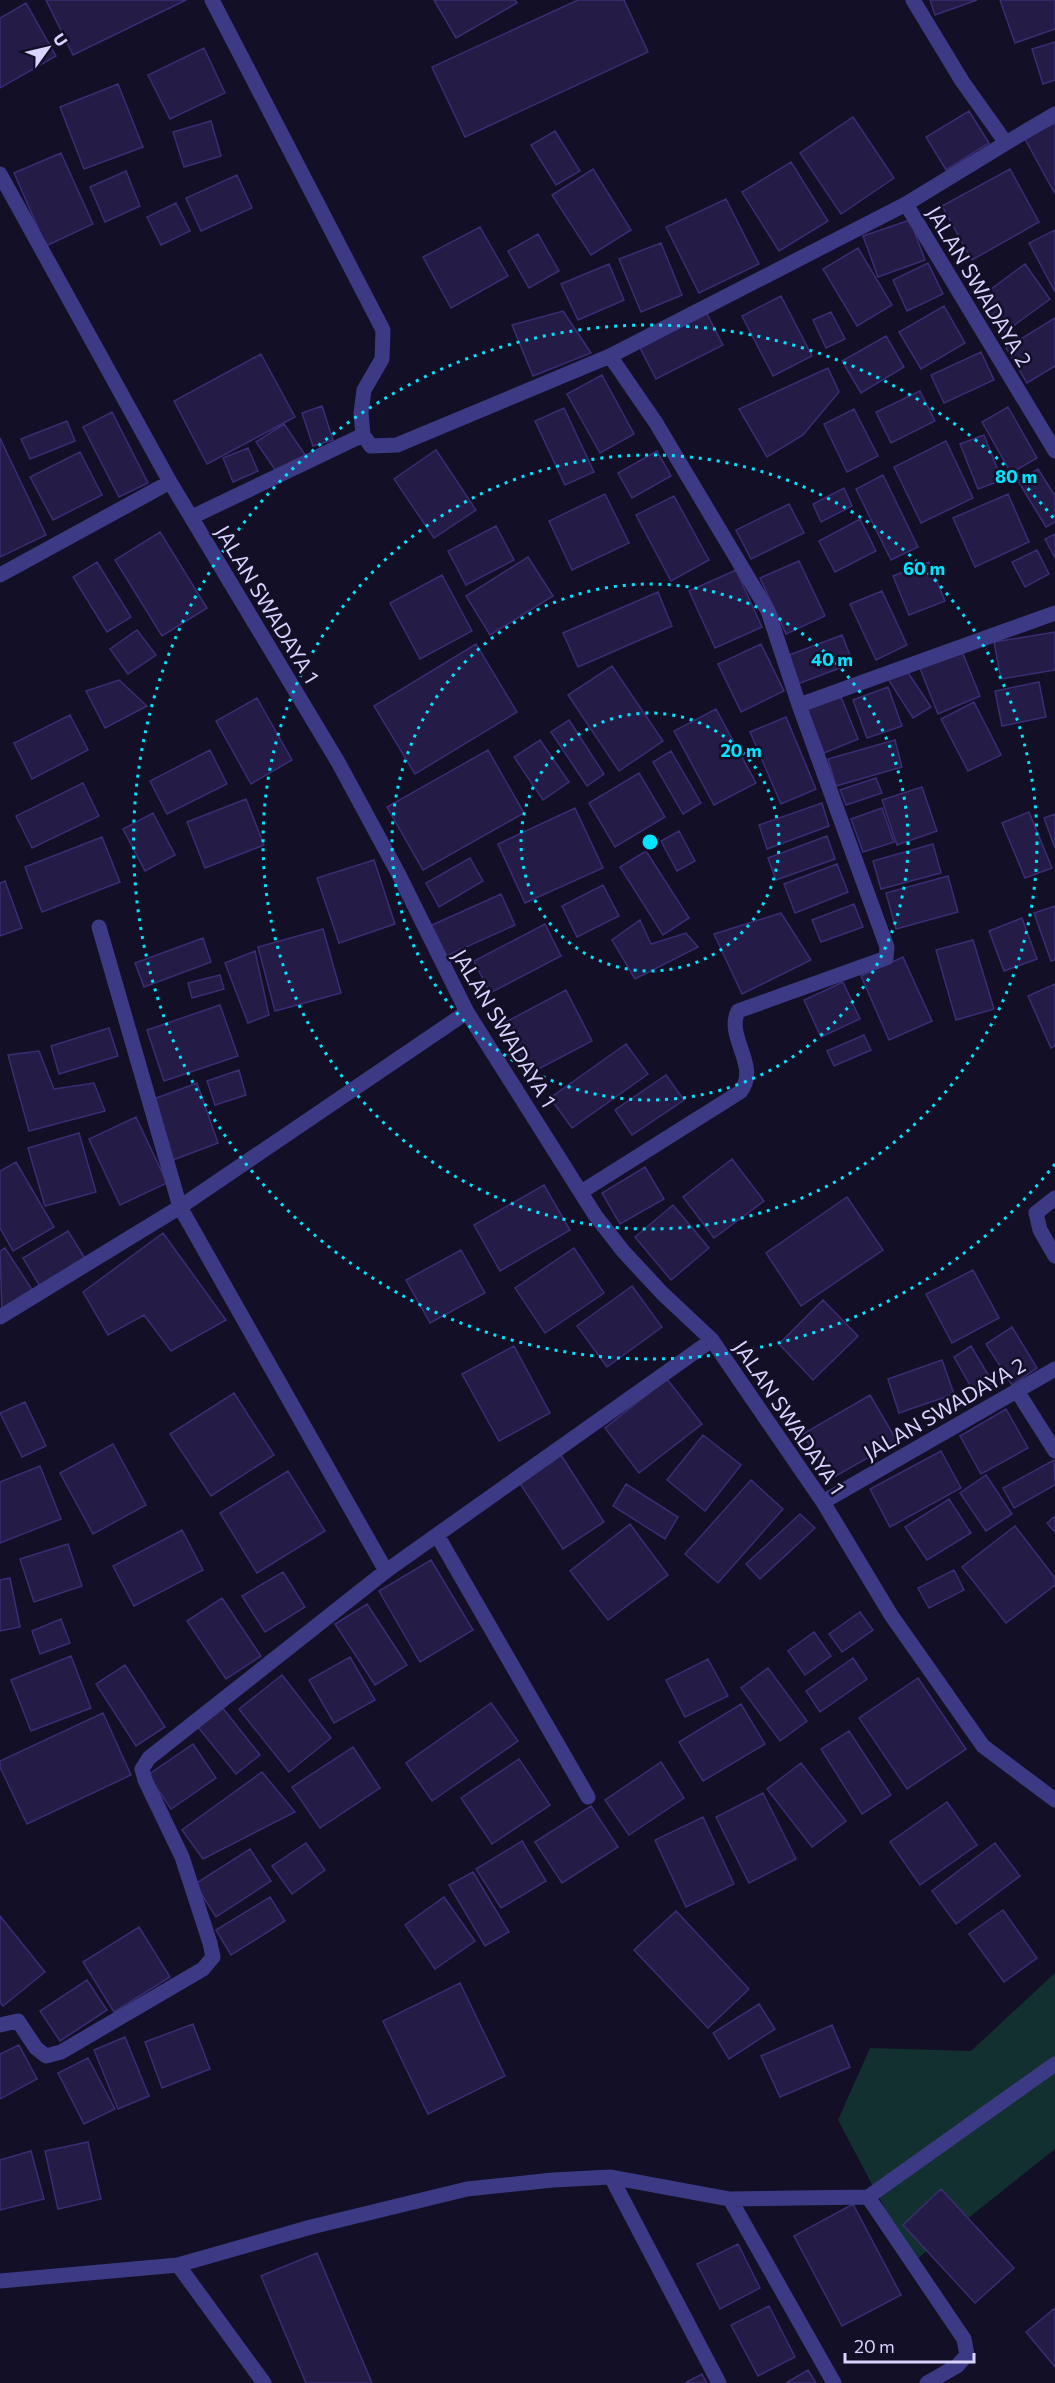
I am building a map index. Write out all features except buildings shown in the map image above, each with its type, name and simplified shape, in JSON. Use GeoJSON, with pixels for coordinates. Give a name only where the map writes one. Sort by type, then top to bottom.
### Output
{"type":"FeatureCollection","features":[{"type":"Feature","properties":{"kind":"street"},"geometry":{"type":"LineString","coordinates":[[212,0],[383,330],[382,359],[364,390],[363,435],[371,446],[397,445],[610,356],[906,204]]}},
{"type":"Feature","properties":{"kind":"street"},"geometry":{"type":"LineString","coordinates":[[913,0],[956,72],[1006,143]]}},
{"type":"Feature","properties":{"kind":"street","name":"JALAN SWADAYA 2"},"geometry":{"type":"LineString","coordinates":[[1055,114],[906,204],[1055,451]]}},
{"type":"Feature","properties":{"kind":"street","name":"JALAN SWADAYA 1"},"geometry":{"type":"LineString","coordinates":[[0,174],[170,482],[338,762],[398,873],[466,1012],[581,1192],[623,1251],[662,1293],[712,1340],[823,1502],[891,1615],[983,1746],[1055,1800]]}},
{"type":"Feature","properties":{"kind":"street"},"geometry":{"type":"LineString","coordinates":[[581,1192],[740,1092],[746,1085],[747,1076],[735,1023],[738,1011],[886,958],[887,947],[799,705],[768,611],[656,423],[610,356]]}},
{"type":"Feature","properties":{"kind":"street"},"geometry":{"type":"LineString","coordinates":[[192,517],[363,435]]}},
{"type":"Feature","properties":{"kind":"street"},"geometry":{"type":"LineString","coordinates":[[0,575],[170,482]]}},
{"type":"Feature","properties":{"kind":"street"},"geometry":{"type":"LineString","coordinates":[[799,705],[1055,613]]}},
{"type":"Feature","properties":{"kind":"street"},"geometry":{"type":"LineString","coordinates":[[99,927],[180,1207],[386,1571]]}},
{"type":"Feature","properties":{"kind":"street"},"geometry":{"type":"LineString","coordinates":[[0,1317],[180,1207],[466,1012]]}},
{"type":"Feature","properties":{"kind":"street"},"geometry":{"type":"LineString","coordinates":[[1055,1198],[1036,1213],[1040,1230],[1055,1256]]}},
{"type":"Feature","properties":{"kind":"street"},"geometry":{"type":"LineString","coordinates":[[0,2025],[18,2021],[36,2048],[46,2056],[61,2052],[203,1969],[213,1957],[182,1857],[145,1780],[142,1769],[149,1758],[386,1571],[712,1340]]}},
{"type":"Feature","properties":{"kind":"street","name":"JALAN SWADAYA 2"},"geometry":{"type":"LineString","coordinates":[[823,1502],[1055,1369]]}},
{"type":"Feature","properties":{"kind":"street"},"geometry":{"type":"LineString","coordinates":[[1017,1391],[1055,1451]]}},
{"type":"Feature","properties":{"kind":"street"},"geometry":{"type":"LineString","coordinates":[[436,1535],[588,1797]]}},
{"type":"Feature","properties":{"kind":"street"},"geometry":{"type":"LineString","coordinates":[[0,2282],[178,2265],[311,2228],[467,2189],[611,2177],[730,2199],[868,2197],[1055,2064]]}},
{"type":"Feature","properties":{"kind":"street"},"geometry":{"type":"LineString","coordinates":[[611,2177],[719,2383]]}},
{"type":"Feature","properties":{"kind":"street"},"geometry":{"type":"LineString","coordinates":[[868,2197],[964,2339],[967,2355],[957,2366],[927,2383]]}},
{"type":"Feature","properties":{"kind":"street"},"geometry":{"type":"LineString","coordinates":[[730,2199],[834,2383]]}},
{"type":"Feature","properties":{"kind":"street"},"geometry":{"type":"LineString","coordinates":[[178,2265],[264,2383]]}},
{"type":"Feature","properties":{"kind":"green space"},"geometry":{"type":"Polygon","coordinates":[[[1055,1973],[1055,2149],[913,2262],[838,2120],[870,2048],[971,2051],[1055,1973]]]}}]}
